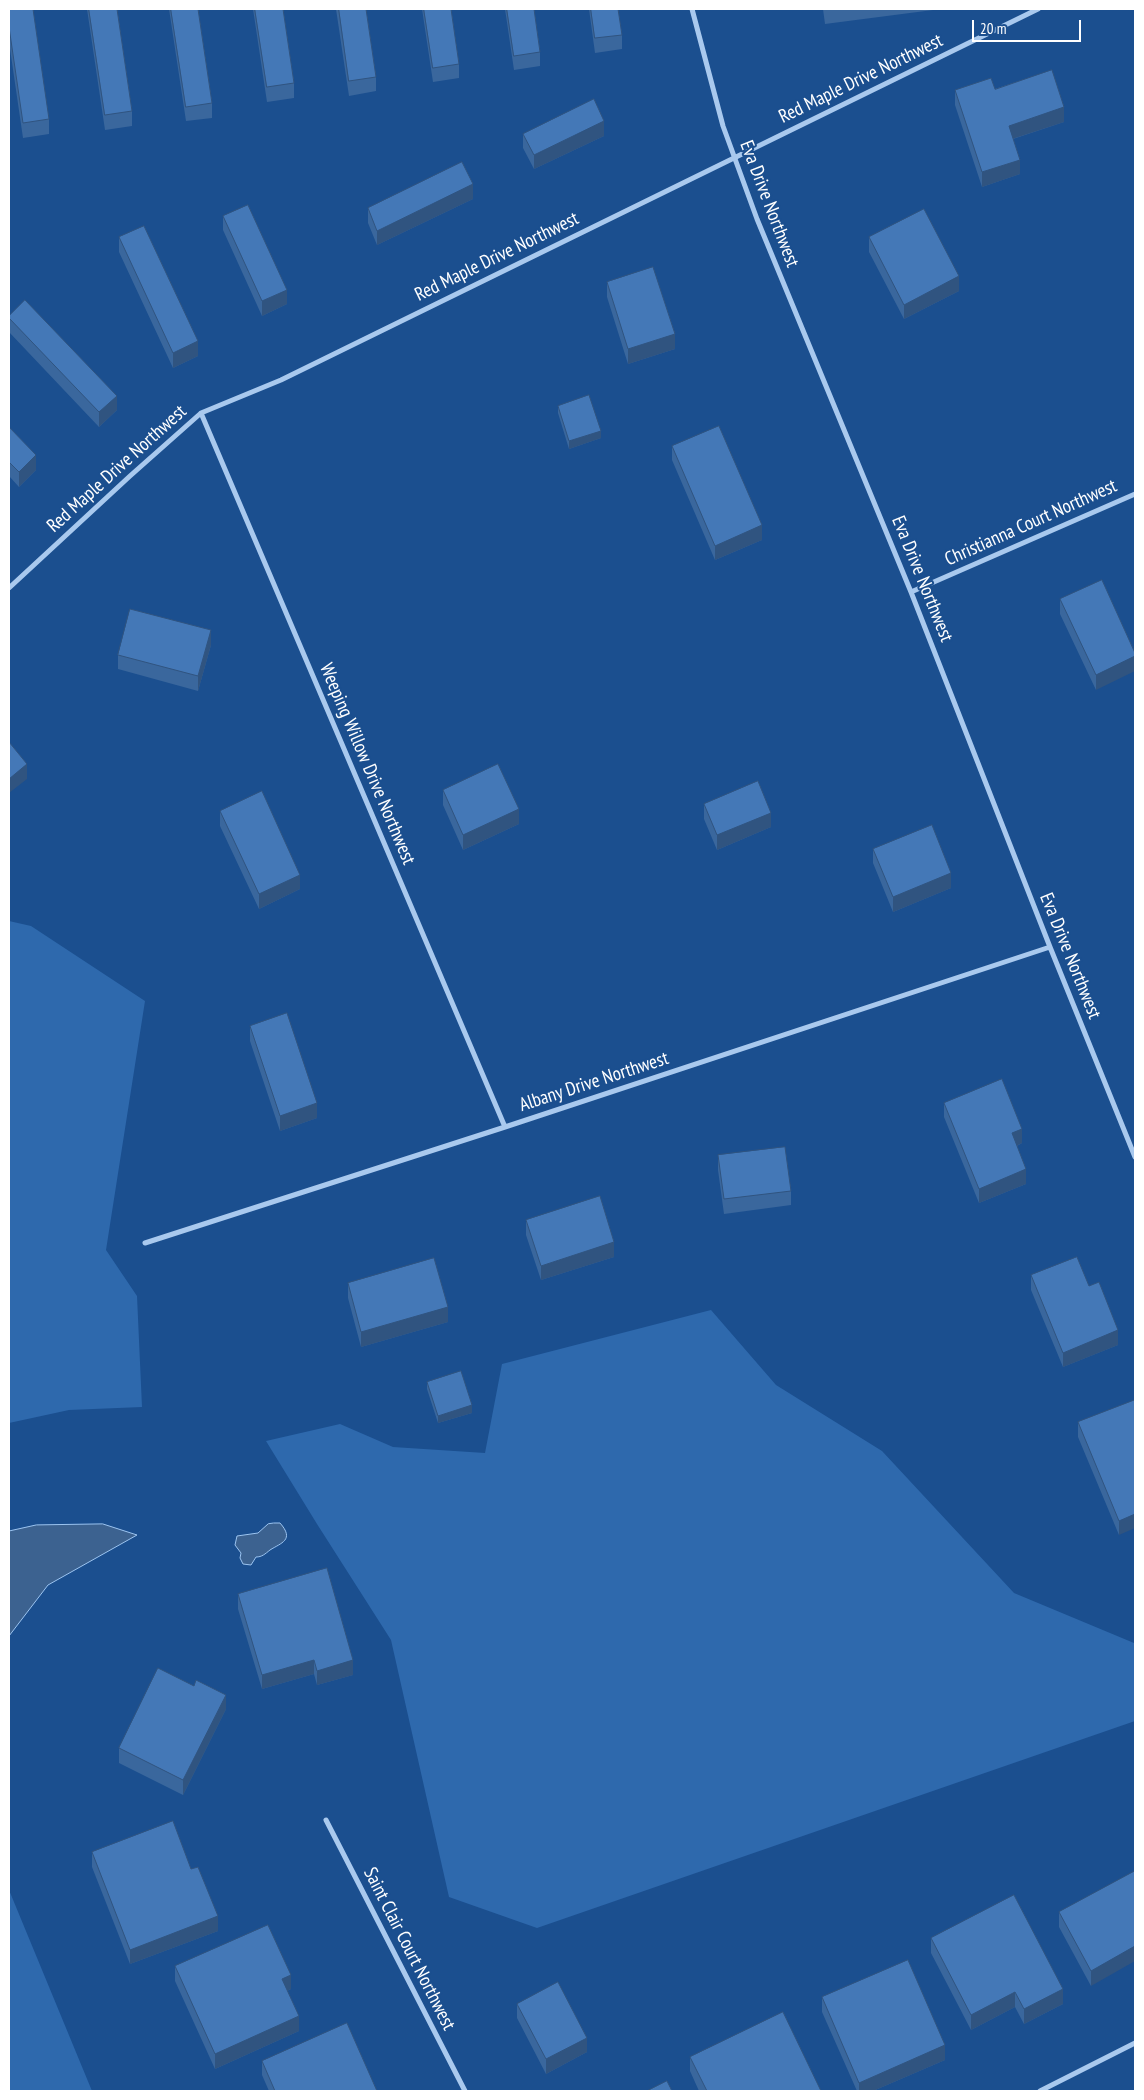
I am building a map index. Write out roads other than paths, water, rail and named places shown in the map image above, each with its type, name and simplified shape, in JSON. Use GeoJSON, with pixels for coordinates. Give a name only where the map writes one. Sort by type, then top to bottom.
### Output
{"type":"FeatureCollection","features":[{"type":"Feature","properties":{"kind":"street","name":"Eva Drive Northwest"},"geometry":{"type":"LineString","coordinates":[[692,9],[715,98],[757,219],[911,592],[1050,947],[1135,1157]]}},
{"type":"Feature","properties":{"kind":"street","name":"Red Maple Drive Northwest"},"geometry":{"type":"LineString","coordinates":[[9,588],[201,413],[280,380],[1038,9]]}},
{"type":"Feature","properties":{"kind":"street","name":"Weeping Willow Drive Northwest"},"geometry":{"type":"LineString","coordinates":[[201,413],[505,1127]]}},
{"type":"Feature","properties":{"kind":"street","name":"Christianna Court Northwest"},"geometry":{"type":"LineString","coordinates":[[911,592],[1135,494]]}},
{"type":"Feature","properties":{"kind":"street","name":"Albany Drive Northwest"},"geometry":{"type":"LineString","coordinates":[[145,1243],[505,1127],[1050,947]]}},
{"type":"Feature","properties":{"kind":"street","name":"Saint Clair Court Northwest"},"geometry":{"type":"LineString","coordinates":[[326,1820],[465,2091]]}},
{"type":"Feature","properties":{"kind":"street"},"geometry":{"type":"LineString","coordinates":[[1040,2091],[1135,2043]]}}]}
